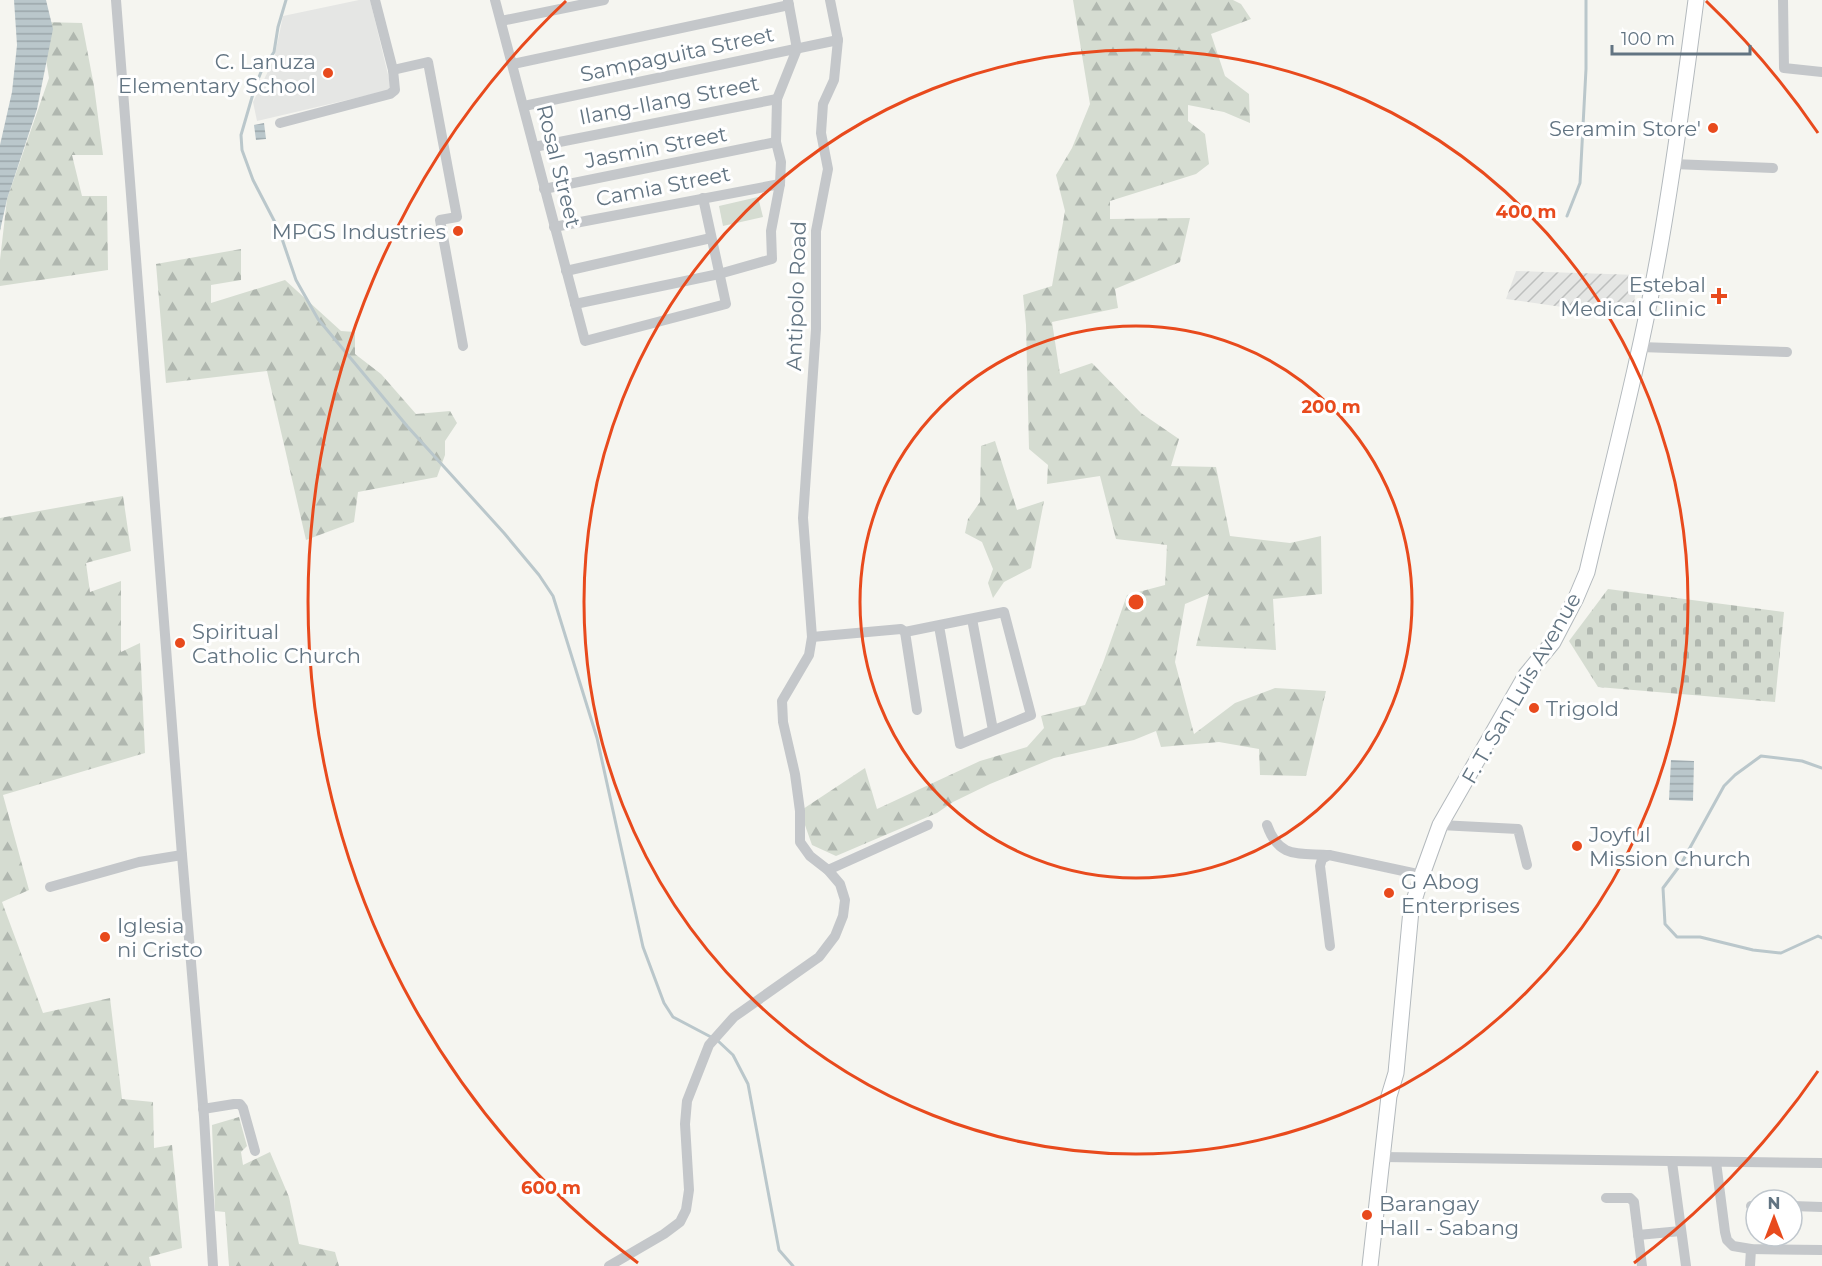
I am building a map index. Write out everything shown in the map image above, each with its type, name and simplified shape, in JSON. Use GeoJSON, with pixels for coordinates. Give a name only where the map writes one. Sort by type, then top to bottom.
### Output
{"type":"FeatureCollection","features":[{"type":"Feature","properties":{"kind":"main road","name":"F. T. San Luis Avenue"},"geometry":{"type":"LineString","coordinates":[[1370,1266],[1389,1096],[1396,1073],[1411,910],[1440,825],[1526,675],[1553,642],[1587,572],[1640,347],[1659,253],[1681,119],[1696,0]]}},
{"type":"Feature","properties":{"kind":"street"},"geometry":{"type":"LineString","coordinates":[[116,0],[203,1109],[213,1266]]}},
{"type":"Feature","properties":{"kind":"street"},"geometry":{"type":"LineString","coordinates":[[280,123],[390,94],[395,90],[393,70],[375,0]]}},
{"type":"Feature","properties":{"kind":"street","name":"Rosal Street"},"geometry":{"type":"LineString","coordinates":[[495,0],[585,341],[726,304],[719,274]]}},
{"type":"Feature","properties":{"kind":"street"},"geometry":{"type":"LineString","coordinates":[[501,21],[604,0]]}},
{"type":"Feature","properties":{"kind":"street","name":"Antipolo Road"},"geometry":{"type":"LineString","coordinates":[[812,637],[803,518],[816,329],[816,231],[828,169],[821,133],[822,104],[834,80],[838,40],[830,0]]}},
{"type":"Feature","properties":{"kind":"street"},"geometry":{"type":"LineString","coordinates":[[1784,0],[1784,68],[1822,72]]}},
{"type":"Feature","properties":{"kind":"street"},"geometry":{"type":"LineString","coordinates":[[513,64],[788,3],[798,49],[777,99],[776,142],[781,162],[780,184],[771,231],[772,259],[719,274],[575,304]]}},
{"type":"Feature","properties":{"kind":"street","name":"Sampaguita Street"},"geometry":{"type":"LineString","coordinates":[[524,106],[838,40]]}},
{"type":"Feature","properties":{"kind":"street"},"geometry":{"type":"LineString","coordinates":[[393,70],[428,63],[458,217],[440,220],[463,346]]}},
{"type":"Feature","properties":{"kind":"street","name":"Ilang-Ilang Street"},"geometry":{"type":"LineString","coordinates":[[534,147],[777,99]]}},
{"type":"Feature","properties":{"kind":"street","name":"Jasmin Street"},"geometry":{"type":"LineString","coordinates":[[544,189],[776,142]]}},
{"type":"Feature","properties":{"kind":"street"},"geometry":{"type":"LineString","coordinates":[[1673,164],[1773,168]]}},
{"type":"Feature","properties":{"kind":"street","name":"Camia Street"},"geometry":{"type":"LineString","coordinates":[[554,227],[780,184]]}},
{"type":"Feature","properties":{"kind":"street"},"geometry":{"type":"LineString","coordinates":[[703,198],[719,274]]}},
{"type":"Feature","properties":{"kind":"street"},"geometry":{"type":"LineString","coordinates":[[566,271],[711,238]]}},
{"type":"Feature","properties":{"kind":"street"},"geometry":{"type":"LineString","coordinates":[[1640,347],[1787,352]]}},
{"type":"Feature","properties":{"kind":"street"},"geometry":{"type":"LineString","coordinates":[[609,1266],[664,1234],[680,1222],[686,1209],[689,1190],[687,1101],[709,1045],[734,1017],[819,957],[835,936],[843,916],[845,900],[840,884],[828,870],[810,856],[800,842],[800,811],[795,774],[783,722],[782,701],[808,655],[812,637],[901,629],[905,632],[1004,612],[1031,715],[960,744],[939,626]]}},
{"type":"Feature","properties":{"kind":"street"},"geometry":{"type":"LineString","coordinates":[[972,619],[993,730]]}},
{"type":"Feature","properties":{"kind":"street"},"geometry":{"type":"LineString","coordinates":[[905,632],[917,710]]}},
{"type":"Feature","properties":{"kind":"street"},"geometry":{"type":"LineString","coordinates":[[828,870],[928,825]]}},
{"type":"Feature","properties":{"kind":"street"},"geometry":{"type":"LineString","coordinates":[[1267,825],[1276,844],[1287,852],[1329,855],[1422,875]]}},
{"type":"Feature","properties":{"kind":"street"},"geometry":{"type":"LineString","coordinates":[[1440,825],[1518,829],[1527,865]]}},
{"type":"Feature","properties":{"kind":"street"},"geometry":{"type":"LineString","coordinates":[[50,887],[139,862],[182,855]]}},
{"type":"Feature","properties":{"kind":"street"},"geometry":{"type":"LineString","coordinates":[[1329,855],[1322,859],[1320,866],[1330,945]]}},
{"type":"Feature","properties":{"kind":"street"},"geometry":{"type":"LineString","coordinates":[[203,1109],[240,1104],[255,1151]]}},
{"type":"Feature","properties":{"kind":"street"},"geometry":{"type":"LineString","coordinates":[[1383,1156],[1822,1163]]}},
{"type":"Feature","properties":{"kind":"street"},"geometry":{"type":"LineString","coordinates":[[1672,1162],[1686,1266]]}},
{"type":"Feature","properties":{"kind":"street"},"geometry":{"type":"LineString","coordinates":[[1716,1162],[1727,1240],[1733,1246],[1751,1249],[1822,1250]]}},
{"type":"Feature","properties":{"kind":"street"},"geometry":{"type":"LineString","coordinates":[[1606,1198],[1630,1198],[1634,1202],[1642,1266]]}},
{"type":"Feature","properties":{"kind":"street"},"geometry":{"type":"LineString","coordinates":[[1804,1206],[1822,1207]]}},
{"type":"Feature","properties":{"kind":"street"},"geometry":{"type":"LineString","coordinates":[[1638,1235],[1681,1231]]}},
{"type":"Feature","properties":{"kind":"street"},"geometry":{"type":"LineString","coordinates":[[1750,1266],[1751,1249]]}},
{"type":"Feature","properties":{"kind":"shaded area"},"geometry":{"type":"Polygon","coordinates":[[[14,0],[46,0],[53,29],[37,109],[7,199],[0,231],[0,145],[12,92],[17,45],[14,0]]]}},
{"type":"Feature","properties":{"kind":"shaded area","name":"C. Lanuza Elementary School"},"geometry":{"type":"Polygon","coordinates":[[[359,0],[370,0],[390,90],[257,121],[253,102],[274,59],[283,16],[359,0]]]}},
{"type":"Feature","properties":{"kind":"shaded area"},"geometry":{"type":"Polygon","coordinates":[[[264,123],[266,139],[256,140],[254,125],[264,123]]]}},
{"type":"Feature","properties":{"kind":"shaded area"},"geometry":{"type":"Polygon","coordinates":[[[1516,271],[1638,275],[1632,317],[1506,299],[1516,271]]]}},
{"type":"Feature","properties":{"kind":"shaded area"},"geometry":{"type":"Polygon","coordinates":[[[1671,760],[1694,761],[1693,801],[1669,800],[1671,760]]]}},
{"type":"Feature","properties":{"kind":"green space"},"geometry":{"type":"Polygon","coordinates":[[[1073,0],[1233,0],[1241,4],[1251,19],[1211,34],[1225,76],[1249,94],[1250,123],[1224,112],[1188,105],[1188,121],[1205,134],[1209,164],[1196,174],[1110,201],[1110,219],[1190,218],[1180,262],[1115,289],[1118,308],[1052,322],[1060,374],[1092,363],[1141,413],[1179,439],[1171,466],[1216,467],[1230,536],[1290,543],[1321,536],[1322,594],[1273,599],[1276,650],[1196,646],[1209,594],[1185,604],[1175,662],[1194,734],[1235,703],[1275,688],[1326,691],[1306,776],[1260,775],[1259,749],[1219,742],[1161,747],[1156,731],[1134,740],[1054,758],[990,784],[953,802],[937,813],[836,856],[812,845],[800,811],[865,768],[877,809],[980,761],[1027,747],[1044,728],[1041,716],[1085,705],[1103,663],[1127,595],[1165,585],[1167,545],[1116,539],[1100,476],[1047,484],[1048,465],[1029,449],[1026,325],[1023,295],[1052,286],[1065,211],[1056,175],[1072,148],[1090,104],[1073,0]]]}},
{"type":"Feature","properties":{"kind":"green space"},"geometry":{"type":"Polygon","coordinates":[[[40,22],[82,23],[94,86],[103,155],[72,155],[82,196],[107,196],[108,270],[0,286],[0,260],[7,199],[49,78],[40,22]]]}},
{"type":"Feature","properties":{"kind":"green space"},"geometry":{"type":"Polygon","coordinates":[[[758,197],[763,217],[723,226],[719,206],[758,197]]]}},
{"type":"Feature","properties":{"kind":"green space"},"geometry":{"type":"Polygon","coordinates":[[[241,249],[241,280],[211,285],[211,303],[285,280],[341,331],[355,332],[355,354],[381,374],[416,414],[450,411],[457,423],[445,441],[445,455],[437,477],[358,492],[354,522],[306,540],[267,371],[166,383],[156,264],[241,249]]]}},
{"type":"Feature","properties":{"kind":"green space"},"geometry":{"type":"Polygon","coordinates":[[[995,441],[1017,510],[1044,501],[1031,568],[1004,582],[993,598],[988,583],[993,569],[982,542],[965,533],[968,519],[980,502],[981,446],[995,441]]]}},
{"type":"Feature","properties":{"kind":"green space"},"geometry":{"type":"Polygon","coordinates":[[[123,496],[131,551],[86,563],[90,592],[121,581],[121,652],[140,643],[145,753],[3,795],[29,890],[2,902],[43,1013],[110,998],[122,1099],[153,1102],[154,1148],[172,1145],[182,1248],[149,1257],[151,1266],[0,1266],[0,518],[123,496]]]}},
{"type":"Feature","properties":{"kind":"green space"},"geometry":{"type":"Polygon","coordinates":[[[1608,589],[1784,612],[1775,702],[1598,687],[1569,641],[1608,589]]]}},
{"type":"Feature","properties":{"kind":"green space"},"geometry":{"type":"Polygon","coordinates":[[[239,1117],[247,1146],[241,1152],[243,1165],[270,1152],[289,1197],[299,1244],[335,1252],[339,1266],[229,1266],[225,1212],[215,1211],[212,1125],[239,1117]]]}},
{"type":"Feature","properties":{"kind":"waterway"},"geometry":{"type":"LineString","coordinates":[[286,0],[274,52],[261,72],[255,87],[241,135],[242,150],[253,180],[279,230],[296,280],[318,319],[407,426],[504,533],[539,575],[553,596],[597,738],[643,947],[664,1003],[673,1017],[711,1037]]}},
{"type":"Feature","properties":{"kind":"waterway"},"geometry":{"type":"LineString","coordinates":[[1567,216],[1580,183],[1586,69],[1586,0]]}},
{"type":"Feature","properties":{"kind":"waterway"},"geometry":{"type":"LineString","coordinates":[[1822,768],[1802,761],[1761,756],[1735,775],[1724,786],[1681,864],[1663,888],[1665,924],[1677,937],[1700,937],[1753,950],[1781,953],[1818,936],[1822,938]]}},
{"type":"Feature","properties":{"kind":"waterway"},"geometry":{"type":"LineString","coordinates":[[717,1040],[733,1055],[748,1084],[779,1250],[793,1266]]}},
{"type":"Feature","properties":{"kind":"place","name":"C. Lanuza Elementary School"},"geometry":{"type":"Point","coordinates":[328,73]}},
{"type":"Feature","properties":{"kind":"place","name":"Seramin Store'"},"geometry":{"type":"Point","coordinates":[1713,128]}},
{"type":"Feature","properties":{"kind":"place","name":"MPGS Industries"},"geometry":{"type":"Point","coordinates":[458,231]}},
{"type":"Feature","properties":{"kind":"place","name":"Estebal Medical Clinic"},"geometry":{"type":"Point","coordinates":[1719,296]}},
{"type":"Feature","properties":{"kind":"place","name":"Spiritual Catholic Church"},"geometry":{"type":"Point","coordinates":[180,643]}},
{"type":"Feature","properties":{"kind":"place","name":"Trigold"},"geometry":{"type":"Point","coordinates":[1534,708]}},
{"type":"Feature","properties":{"kind":"place","name":"Joyful Mission Church"},"geometry":{"type":"Point","coordinates":[1577,846]}},
{"type":"Feature","properties":{"kind":"place","name":"G Abog Enterprises"},"geometry":{"type":"Point","coordinates":[1389,893]}},
{"type":"Feature","properties":{"kind":"place","name":"Iglesia ni Cristo"},"geometry":{"type":"Point","coordinates":[105,937]}},
{"type":"Feature","properties":{"kind":"place","name":"Barangay Hall - Sabang"},"geometry":{"type":"Point","coordinates":[1367,1215]}}]}
